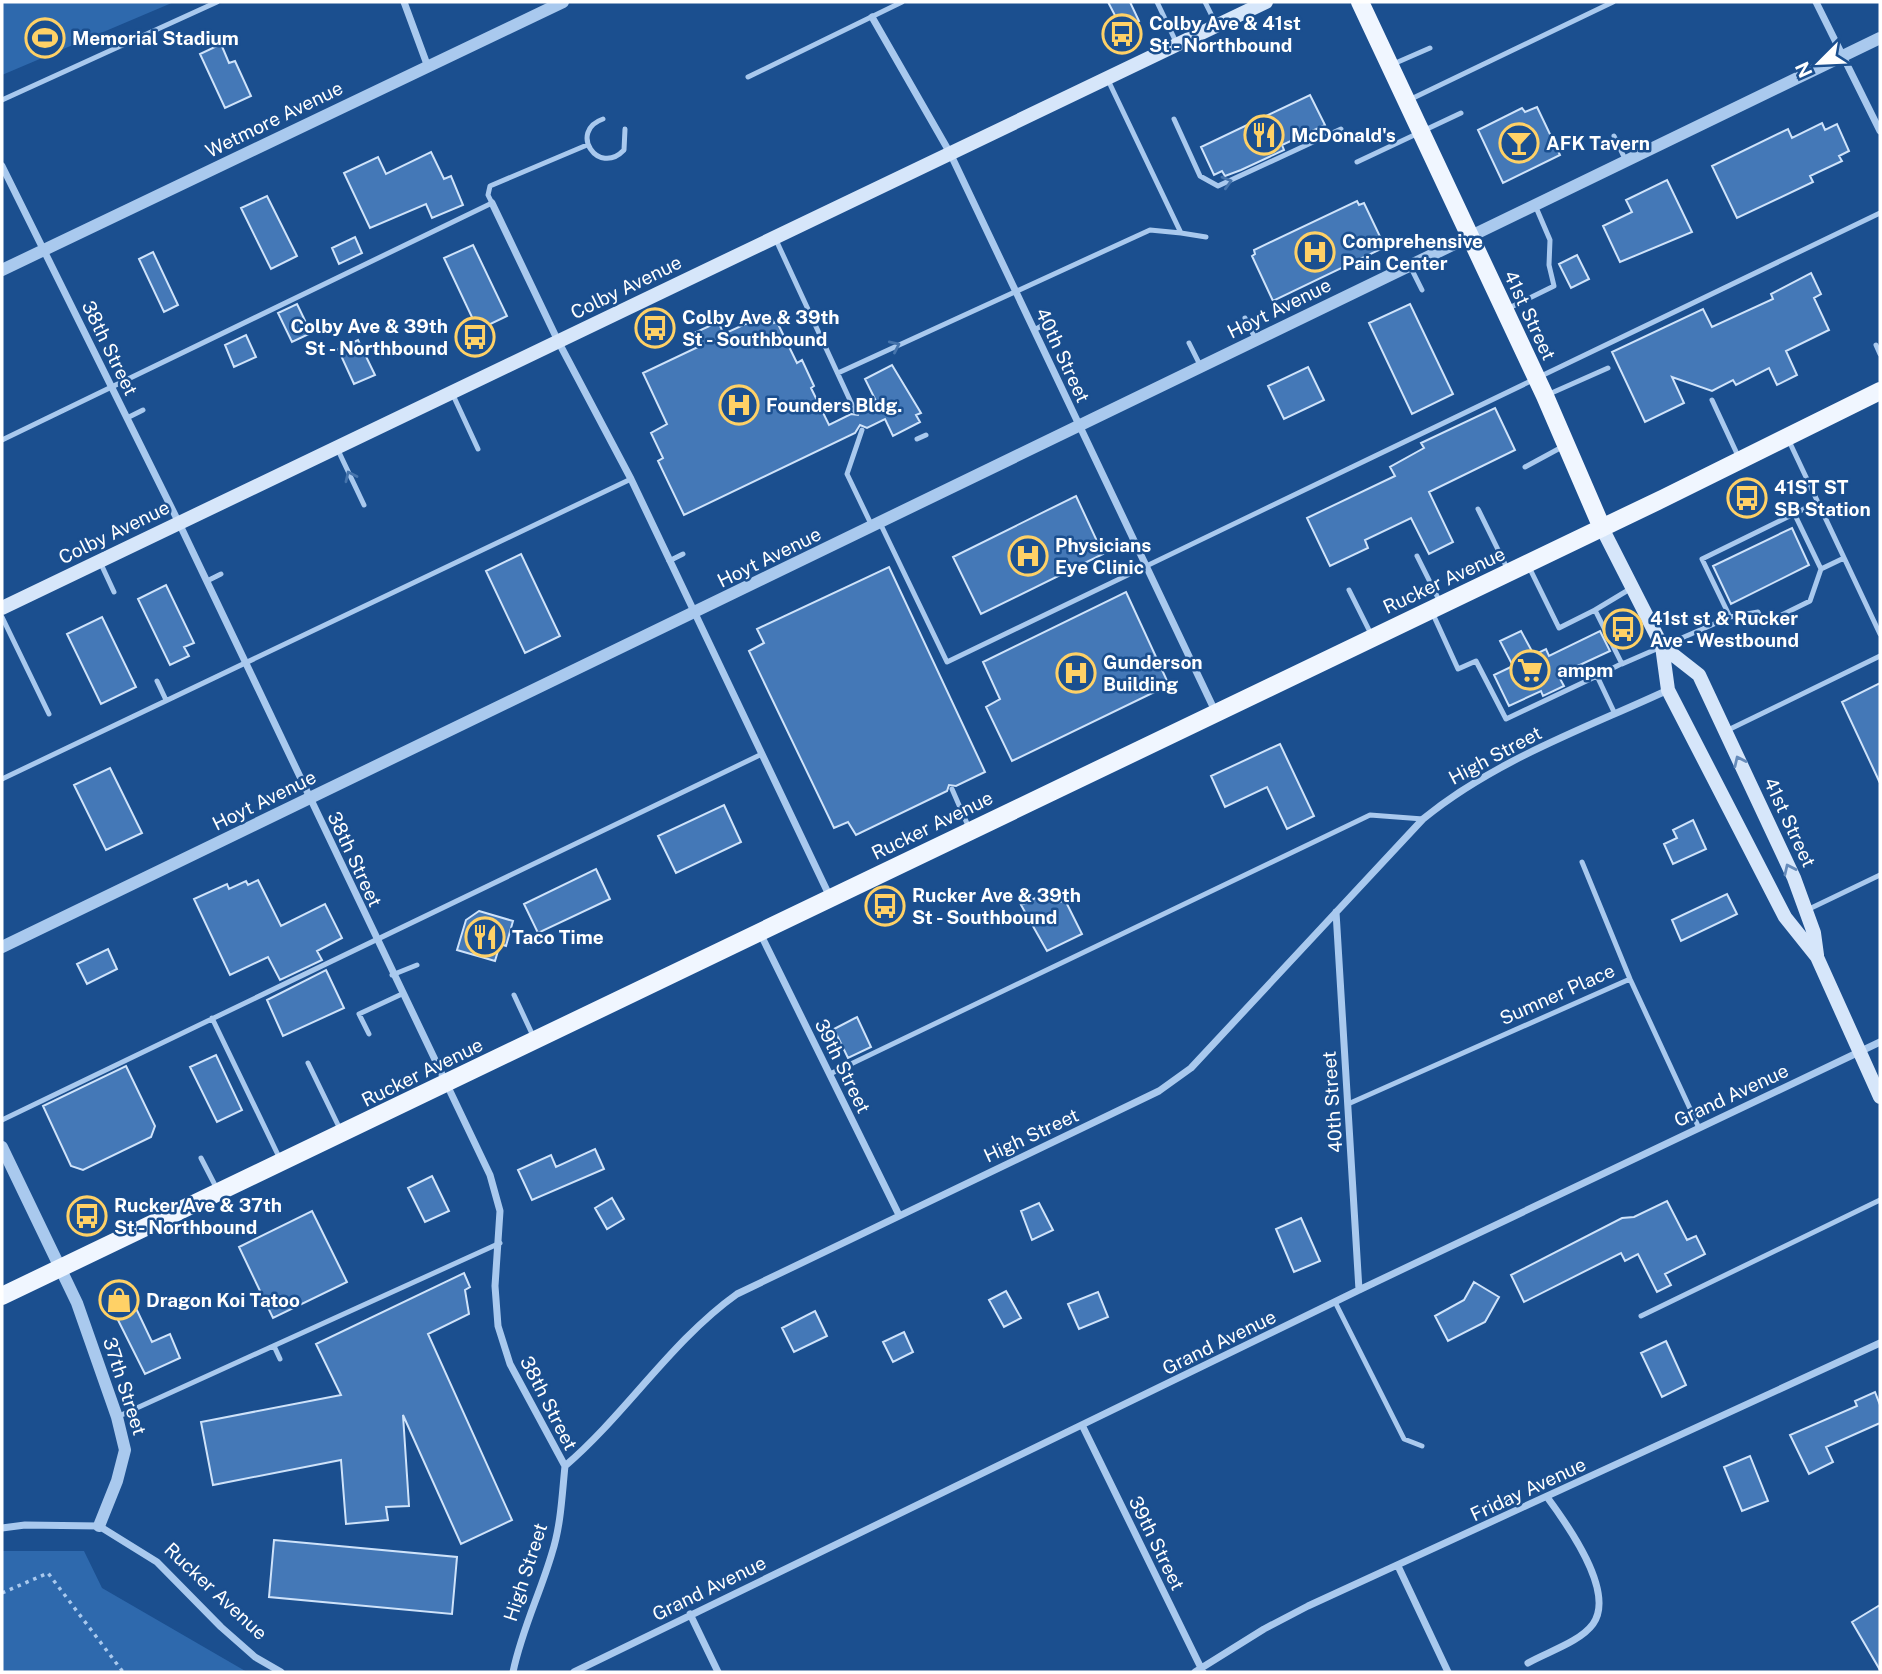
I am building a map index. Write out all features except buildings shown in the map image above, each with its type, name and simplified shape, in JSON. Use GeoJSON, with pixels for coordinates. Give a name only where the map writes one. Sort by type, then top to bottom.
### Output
{"type":"FeatureCollection","features":[{"type":"Feature","properties":{"kind":"main road","name":"Colby Avenue"},"geometry":{"type":"LineString","coordinates":[[2,608],[1266,2]]}},
{"type":"Feature","properties":{"kind":"main road","name":"41st Street"},"geometry":{"type":"LineString","coordinates":[[1360,2],[1545,396],[1602,528],[1662,646],[1668,690],[1785,917],[1817,957]]}},
{"type":"Feature","properties":{"kind":"main road","name":"Rucker Avenue"},"geometry":{"type":"LineString","coordinates":[[2,1296],[1509,573],[1880,391]]}},
{"type":"Feature","properties":{"kind":"main road","name":"41st Street"},"geometry":{"type":"LineString","coordinates":[[1662,646],[1699,675],[1807,910],[1817,957],[1880,1097]]}},
{"type":"Feature","properties":{"kind":"main road"},"geometry":{"type":"LineString","coordinates":[[1728,803],[1752,791]]}},
{"type":"Feature","properties":{"kind":"street"},"geometry":{"type":"LineString","coordinates":[[404,2],[428,67]]}},
{"type":"Feature","properties":{"kind":"street","name":"Wetmore Avenue"},"geometry":{"type":"LineString","coordinates":[[2,270],[563,2]]}},
{"type":"Feature","properties":{"kind":"street"},"geometry":{"type":"LineString","coordinates":[[1816,2],[1880,131]]}},
{"type":"Feature","properties":{"kind":"street","name":"40th Street"},"geometry":{"type":"LineString","coordinates":[[872,17],[950,153],[1215,712]]}},
{"type":"Feature","properties":{"kind":"street","name":"Hoyt Avenue"},"geometry":{"type":"LineString","coordinates":[[2,947],[1880,38]]}},
{"type":"Feature","properties":{"kind":"street","name":"38th Street"},"geometry":{"type":"LineString","coordinates":[[2,166],[207,580],[489,1175],[500,1211],[495,1286],[498,1325],[510,1364],[565,1466]]}},
{"type":"Feature","properties":{"kind":"street"},"geometry":{"type":"LineString","coordinates":[[492,203],[558,341],[631,479],[830,897]]}},
{"type":"Feature","properties":{"kind":"street","name":"High Street"},"geometry":{"type":"LineString","coordinates":[[513,1672],[526,1618],[552,1553],[561,1510],[565,1466],[595,1441],[711,1312],[737,1294],[1159,1091],[1191,1068],[1423,819],[1454,793],[1502,765],[1668,690]]}},
{"type":"Feature","properties":{"kind":"street","name":"40th Street"},"geometry":{"type":"LineString","coordinates":[[1336,912],[1359,1290]]}},
{"type":"Feature","properties":{"kind":"street","name":"39th Street"},"geometry":{"type":"LineString","coordinates":[[760,931],[899,1215]]}},
{"type":"Feature","properties":{"kind":"street","name":"Grand Avenue"},"geometry":{"type":"LineString","coordinates":[[574,1672],[1083,1427],[1359,1290],[1880,1042]]}},
{"type":"Feature","properties":{"kind":"street","name":"37th Street"},"geometry":{"type":"LineString","coordinates":[[2,1147],[81,1315],[117,1417],[125,1450],[117,1481],[99,1526]]}},
{"type":"Feature","properties":{"kind":"street","name":"Friday Avenue"},"geometry":{"type":"LineString","coordinates":[[1200,1671],[1308,1606],[1880,1342]]}},
{"type":"Feature","properties":{"kind":"street","name":"39th Street"},"geometry":{"type":"LineString","coordinates":[[1083,1427],[1200,1671]]}},
{"type":"Feature","properties":{"kind":"street"},"geometry":{"type":"LineString","coordinates":[[1528,1663],[1581,1634],[1593,1624],[1602,1606],[1599,1590],[1571,1530],[1547,1497]]}},
{"type":"Feature","properties":{"kind":"street"},"geometry":{"type":"LineString","coordinates":[[2,1528],[25,1525],[99,1526]]}},
{"type":"Feature","properties":{"kind":"street","name":"Rucker Avenue"},"geometry":{"type":"LineString","coordinates":[[99,1526],[157,1562],[221,1627],[255,1657],[281,1672]]}},
{"type":"Feature","properties":{"kind":"street"},"geometry":{"type":"LineString","coordinates":[[1398,1566],[1448,1672]]}},
{"type":"Feature","properties":{"kind":"street"},"geometry":{"type":"LineString","coordinates":[[690,1614],[718,1672]]}},
{"type":"Feature","properties":{"kind":"lane"},"geometry":{"type":"LineString","coordinates":[[2,100],[217,2]]}},
{"type":"Feature","properties":{"kind":"lane"},"geometry":{"type":"LineString","coordinates":[[748,77],[902,2]]}},
{"type":"Feature","properties":{"kind":"lane"},"geometry":{"type":"LineString","coordinates":[[1157,2],[1177,44]]}},
{"type":"Feature","properties":{"kind":"lane"},"geometry":{"type":"LineString","coordinates":[[1205,2],[1216,26]]}},
{"type":"Feature","properties":{"kind":"lane"},"geometry":{"type":"LineString","coordinates":[[1406,101],[1613,2]]}},
{"type":"Feature","properties":{"kind":"lane"},"geometry":{"type":"LineString","coordinates":[[1390,66],[1430,48]]}},
{"type":"Feature","properties":{"kind":"lane"},"geometry":{"type":"LineString","coordinates":[[1107,78],[1181,233]]}},
{"type":"Feature","properties":{"kind":"lane"},"geometry":{"type":"LineString","coordinates":[[1357,162],[1461,113]]}},
{"type":"Feature","properties":{"kind":"lane"},"geometry":{"type":"LineString","coordinates":[[603,119],[591,126],[587,145],[595,156],[614,158],[626,144],[625,129]]}},
{"type":"Feature","properties":{"kind":"lane"},"geometry":{"type":"LineString","coordinates":[[1174,119],[1200,176],[1218,186],[1341,129]]}},
{"type":"Feature","properties":{"kind":"lane"},"geometry":{"type":"LineString","coordinates":[[1614,136],[1626,161]]}},
{"type":"Feature","properties":{"kind":"lane"},"geometry":{"type":"LineString","coordinates":[[2,440],[492,203],[488,195],[490,186],[587,145]]}},
{"type":"Feature","properties":{"kind":"lane"},"geometry":{"type":"LineString","coordinates":[[1504,310],[1554,286],[1549,265],[1550,240],[1535,205]]}},
{"type":"Feature","properties":{"kind":"lane"},"geometry":{"type":"LineString","coordinates":[[862,430],[847,474],[947,662],[1880,213]]}},
{"type":"Feature","properties":{"kind":"lane"},"geometry":{"type":"LineString","coordinates":[[838,373],[952,320],[1017,294],[1150,230],[1206,237]]}},
{"type":"Feature","properties":{"kind":"lane"},"geometry":{"type":"LineString","coordinates":[[775,237],[855,411]]}},
{"type":"Feature","properties":{"kind":"lane"},"geometry":{"type":"LineString","coordinates":[[1410,266],[1422,290]]}},
{"type":"Feature","properties":{"kind":"lane"},"geometry":{"type":"LineString","coordinates":[[1245,318],[1256,341]]}},
{"type":"Feature","properties":{"kind":"lane"},"geometry":{"type":"LineString","coordinates":[[1034,330],[1051,321]]}},
{"type":"Feature","properties":{"kind":"lane"},"geometry":{"type":"LineString","coordinates":[[1189,343],[1201,367]]}},
{"type":"Feature","properties":{"kind":"lane"},"geometry":{"type":"LineString","coordinates":[[1876,345],[1880,354]]}},
{"type":"Feature","properties":{"kind":"lane"},"geometry":{"type":"LineString","coordinates":[[1545,396],[1608,368]]}},
{"type":"Feature","properties":{"kind":"lane"},"geometry":{"type":"LineString","coordinates":[[452,392],[478,449]]}},
{"type":"Feature","properties":{"kind":"lane"},"geometry":{"type":"LineString","coordinates":[[1712,400],[1740,461]]}},
{"type":"Feature","properties":{"kind":"lane"},"geometry":{"type":"LineString","coordinates":[[127,418],[143,410]]}},
{"type":"Feature","properties":{"kind":"lane"},"geometry":{"type":"LineString","coordinates":[[917,439],[926,435]]}},
{"type":"Feature","properties":{"kind":"lane"},"geometry":{"type":"LineString","coordinates":[[1788,438],[1880,634]]}},
{"type":"Feature","properties":{"kind":"lane"},"geometry":{"type":"LineString","coordinates":[[1525,467],[1566,445]]}},
{"type":"Feature","properties":{"kind":"lane"},"geometry":{"type":"LineString","coordinates":[[337,448],[364,505]]}},
{"type":"Feature","properties":{"kind":"lane"},"geometry":{"type":"LineString","coordinates":[[2,779],[631,479]]}},
{"type":"Feature","properties":{"kind":"lane"},"geometry":{"type":"LineString","coordinates":[[1730,617],[1702,559],[1818,502]]}},
{"type":"Feature","properties":{"kind":"lane"},"geometry":{"type":"LineString","coordinates":[[1478,509],[1509,573]]}},
{"type":"Feature","properties":{"kind":"lane"},"geometry":{"type":"LineString","coordinates":[[1417,556],[1458,669],[1476,661],[1506,719],[1623,663],[1730,617],[1758,612],[1763,624],[1810,601],[1821,569],[1794,513]]}},
{"type":"Feature","properties":{"kind":"lane"},"geometry":{"type":"LineString","coordinates":[[669,561],[683,554]]}},
{"type":"Feature","properties":{"kind":"lane"},"geometry":{"type":"LineString","coordinates":[[1821,569],[1844,558]]}},
{"type":"Feature","properties":{"kind":"lane"},"geometry":{"type":"LineString","coordinates":[[100,561],[114,592]]}},
{"type":"Feature","properties":{"kind":"lane"},"geometry":{"type":"LineString","coordinates":[[1527,564],[1559,628],[1632,588]]}},
{"type":"Feature","properties":{"kind":"lane"},"geometry":{"type":"LineString","coordinates":[[207,580],[221,574]]}},
{"type":"Feature","properties":{"kind":"lane"},"geometry":{"type":"LineString","coordinates":[[1349,590],[1373,637]]}},
{"type":"Feature","properties":{"kind":"lane"},"geometry":{"type":"LineString","coordinates":[[1595,610],[1623,663]]}},
{"type":"Feature","properties":{"kind":"lane"},"geometry":{"type":"LineString","coordinates":[[2,617],[49,714]]}},
{"type":"Feature","properties":{"kind":"lane"},"geometry":{"type":"LineString","coordinates":[[1725,731],[1880,656]]}},
{"type":"Feature","properties":{"kind":"lane"},"geometry":{"type":"LineString","coordinates":[[1597,676],[1615,714]]}},
{"type":"Feature","properties":{"kind":"lane"},"geometry":{"type":"LineString","coordinates":[[157,681],[166,700]]}},
{"type":"Feature","properties":{"kind":"lane"},"geometry":{"type":"LineString","coordinates":[[2,1120],[762,754]]}},
{"type":"Feature","properties":{"kind":"lane"},"geometry":{"type":"LineString","coordinates":[[952,789],[970,830]]}},
{"type":"Feature","properties":{"kind":"lane"},"geometry":{"type":"LineString","coordinates":[[830,1074],[1370,815],[1423,819]]}},
{"type":"Feature","properties":{"kind":"lane"},"geometry":{"type":"LineString","coordinates":[[1582,862],[1630,979]]}},
{"type":"Feature","properties":{"kind":"lane"},"geometry":{"type":"LineString","coordinates":[[1807,910],[1880,875]]}},
{"type":"Feature","properties":{"kind":"lane"},"geometry":{"type":"LineString","coordinates":[[392,975],[417,965]]}},
{"type":"Feature","properties":{"kind":"lane","name":"Sumner Place"},"geometry":{"type":"LineString","coordinates":[[1348,1104],[1630,979],[1699,1128]]}},
{"type":"Feature","properties":{"kind":"lane"},"geometry":{"type":"LineString","coordinates":[[369,1034],[359,1014],[402,995]]}},
{"type":"Feature","properties":{"kind":"lane"},"geometry":{"type":"LineString","coordinates":[[514,995],[536,1041]]}},
{"type":"Feature","properties":{"kind":"lane"},"geometry":{"type":"LineString","coordinates":[[212,1018],[281,1162]]}},
{"type":"Feature","properties":{"kind":"lane"},"geometry":{"type":"LineString","coordinates":[[308,1063],[342,1133]]}},
{"type":"Feature","properties":{"kind":"lane"},"geometry":{"type":"LineString","coordinates":[[201,1158],[218,1192]]}},
{"type":"Feature","properties":{"kind":"lane"},"geometry":{"type":"LineString","coordinates":[[1641,1316],[1880,1200]]}},
{"type":"Feature","properties":{"kind":"lane"},"geometry":{"type":"LineString","coordinates":[[117,1417],[500,1242]]}},
{"type":"Feature","properties":{"kind":"lane"},"geometry":{"type":"LineString","coordinates":[[1335,1302],[1404,1440],[1422,1446]]}},
{"type":"Feature","properties":{"kind":"lane"},"geometry":{"type":"LineString","coordinates":[[274,1346],[280,1359]]}},
{"type":"Feature","properties":{"kind":"path"},"geometry":{"type":"LineString","coordinates":[[2,1593],[48,1573],[123,1672]]}},
{"type":"Feature","properties":{"kind":"shaded area","name":"Memorial Stadium"},"geometry":{"type":"Polygon","coordinates":[[[2,2],[174,2],[2,75],[2,2]]]}},
{"type":"Feature","properties":{"kind":"shaded area"},"geometry":{"type":"Polygon","coordinates":[[[2,1551],[84,1551],[102,1588],[247,1672],[2,1672],[2,1551]]]}},
{"type":"Feature","properties":{"kind":"place","name":"Colby Ave & 41st St - Northbound"},"geometry":{"type":"Point","coordinates":[1122,34]}},
{"type":"Feature","properties":{"kind":"place","name":"Memorial Stadium"},"geometry":{"type":"Point","coordinates":[45,38]}},
{"type":"Feature","properties":{"kind":"place","name":"McDonald's"},"geometry":{"type":"Point","coordinates":[1264,135]}},
{"type":"Feature","properties":{"kind":"place","name":"AFK Tavern"},"geometry":{"type":"Point","coordinates":[1519,143]}},
{"type":"Feature","properties":{"kind":"place","name":"Comprehensive Pain Center"},"geometry":{"type":"Point","coordinates":[1315,252]}},
{"type":"Feature","properties":{"kind":"place","name":"Colby Ave & 39th St - Southbound"},"geometry":{"type":"Point","coordinates":[655,328]}},
{"type":"Feature","properties":{"kind":"place","name":"Colby Ave & 39th St - Northbound"},"geometry":{"type":"Point","coordinates":[475,337]}},
{"type":"Feature","properties":{"kind":"place","name":"Founders Bldg."},"geometry":{"type":"Point","coordinates":[739,405]}},
{"type":"Feature","properties":{"kind":"place","name":"41ST ST SB Station"},"geometry":{"type":"Point","coordinates":[1747,498]}},
{"type":"Feature","properties":{"kind":"place","name":"Physicians Eye Clinic"},"geometry":{"type":"Point","coordinates":[1028,556]}},
{"type":"Feature","properties":{"kind":"place","name":"41st st & Rucker Ave - Westbound"},"geometry":{"type":"Point","coordinates":[1623,629]}},
{"type":"Feature","properties":{"kind":"place","name":"ampm"},"geometry":{"type":"Point","coordinates":[1530,670]}},
{"type":"Feature","properties":{"kind":"place","name":"Gunderson Building"},"geometry":{"type":"Point","coordinates":[1076,673]}},
{"type":"Feature","properties":{"kind":"place","name":"Rucker Ave & 39th St - Southbound"},"geometry":{"type":"Point","coordinates":[885,906]}},
{"type":"Feature","properties":{"kind":"place","name":"Taco Time"},"geometry":{"type":"Point","coordinates":[485,937]}},
{"type":"Feature","properties":{"kind":"place","name":"Rucker Ave & 37th St - Northbound"},"geometry":{"type":"Point","coordinates":[87,1216]}},
{"type":"Feature","properties":{"kind":"place","name":"Dragon Koi Tatoo"},"geometry":{"type":"Point","coordinates":[119,1300]}}]}
